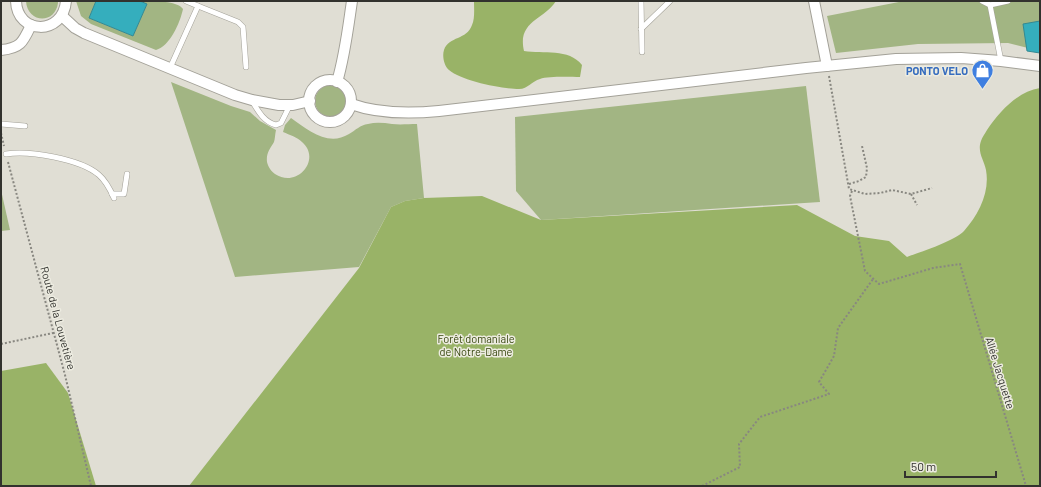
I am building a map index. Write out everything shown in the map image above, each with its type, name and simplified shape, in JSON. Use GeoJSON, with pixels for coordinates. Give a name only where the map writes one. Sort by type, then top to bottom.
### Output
{"type":"FeatureCollection","features":[{"type":"Feature","properties":{"kind":"street"},"geometry":{"type":"LineString","coordinates":[[16,1],[19,13],[26,22],[40,27],[48,26],[56,22],[62,16],[66,1]]}},
{"type":"Feature","properties":{"kind":"street"},"geometry":{"type":"LineString","coordinates":[[814,1],[827,66]]}},
{"type":"Feature","properties":{"kind":"street"},"geometry":{"type":"LineString","coordinates":[[337,82],[342,66],[350,2]]}},
{"type":"Feature","properties":{"kind":"street"},"geometry":{"type":"LineString","coordinates":[[62,16],[75,28],[235,95],[263,103],[290,105],[310,101]]}},
{"type":"Feature","properties":{"kind":"street"},"geometry":{"type":"LineString","coordinates":[[1,50],[15,47],[23,42],[31,25]]}},
{"type":"Feature","properties":{"kind":"street"},"geometry":{"type":"LineString","coordinates":[[351,104],[363,108],[400,113],[439,112],[827,66],[915,58],[961,58],[1040,66]]}},
{"type":"Feature","properties":{"kind":"street"},"geometry":{"type":"LineString","coordinates":[[330,81],[337,82],[342,84],[349,92],[351,104],[345,116],[339,120],[325,122],[319,119],[310,108],[311,94],[318,85],[330,81]]}},
{"type":"Feature","properties":{"kind":"lane"},"geometry":{"type":"LineString","coordinates":[[186,1],[238,22],[243,27],[246,67]]}},
{"type":"Feature","properties":{"kind":"lane"},"geometry":{"type":"LineString","coordinates":[[641,1],[642,52]]}},
{"type":"Feature","properties":{"kind":"lane"},"geometry":{"type":"LineString","coordinates":[[641,28],[670,1]]}},
{"type":"Feature","properties":{"kind":"lane"},"geometry":{"type":"LineString","coordinates":[[982,1],[990,5],[1008,1]]}},
{"type":"Feature","properties":{"kind":"lane"},"geometry":{"type":"LineString","coordinates":[[990,5],[1001,61]]}},
{"type":"Feature","properties":{"kind":"lane"},"geometry":{"type":"LineString","coordinates":[[170,68],[198,6]]}},
{"type":"Feature","properties":{"kind":"lane"},"geometry":{"type":"LineString","coordinates":[[252,100],[262,117],[269,123],[276,125],[282,123],[290,105]]}},
{"type":"Feature","properties":{"kind":"lane"},"geometry":{"type":"LineString","coordinates":[[1,124],[25,126]]}},
{"type":"Feature","properties":{"kind":"lane"},"geometry":{"type":"LineString","coordinates":[[6,154],[16,152],[33,154],[75,162],[88,167],[98,174],[106,183],[113,196],[124,194],[127,174]]}},
{"type":"Feature","properties":{"kind":"path"},"geometry":{"type":"LineString","coordinates":[[827,66],[849,189],[865,194],[880,193],[892,190],[911,194],[932,188]]}},
{"type":"Feature","properties":{"kind":"path","name":"Route de la Louvetière"},"geometry":{"type":"LineString","coordinates":[[1,132],[92,486]]}},
{"type":"Feature","properties":{"kind":"path"},"geometry":{"type":"LineString","coordinates":[[849,184],[866,178],[867,168],[862,146]]}},
{"type":"Feature","properties":{"kind":"path"},"geometry":{"type":"LineString","coordinates":[[702,486],[740,467],[740,444],[760,417],[829,394],[819,382],[834,356],[838,328],[873,279],[864,271],[850,196],[852,191]]}},
{"type":"Feature","properties":{"kind":"path"},"geometry":{"type":"LineString","coordinates":[[911,194],[917,205]]}},
{"type":"Feature","properties":{"kind":"path","name":"Allée Jacquette"},"geometry":{"type":"LineString","coordinates":[[873,279],[879,284],[934,268],[960,264],[1026,486]]}},
{"type":"Feature","properties":{"kind":"path"},"geometry":{"type":"LineString","coordinates":[[1,344],[53,333]]}},
{"type":"Feature","properties":{"kind":"green space"},"geometry":{"type":"Polygon","coordinates":[[[26,1],[58,1],[58,3],[56,10],[52,15],[47,18],[41,18],[31,14],[26,1]]]}},
{"type":"Feature","properties":{"kind":"green space"},"geometry":{"type":"Polygon","coordinates":[[[76,1],[96,1],[89,18],[133,36],[147,4],[140,1],[170,3],[180,6],[183,9],[174,33],[166,44],[156,50],[91,24],[81,16],[76,1]]]}},
{"type":"Feature","properties":{"kind":"green space"},"geometry":{"type":"Polygon","coordinates":[[[474,1],[556,1],[545,13],[528,27],[524,33],[524,51],[555,53],[570,56],[582,65],[580,77],[544,78],[537,80],[522,89],[512,89],[472,81],[449,70],[444,61],[444,50],[450,42],[470,30],[474,20],[474,1]]]}},
{"type":"Feature","properties":{"kind":"green space"},"geometry":{"type":"Polygon","coordinates":[[[904,1],[1040,1],[1040,51],[1008,43],[918,44],[836,53],[827,16],[904,1]]]}},
{"type":"Feature","properties":{"kind":"green space"},"geometry":{"type":"Polygon","coordinates":[[[171,82],[250,112],[260,121],[276,130],[274,142],[268,154],[267,162],[275,174],[283,178],[291,178],[298,175],[308,164],[309,156],[307,149],[302,142],[296,137],[283,132],[285,125],[291,118],[311,132],[333,139],[341,138],[363,125],[371,123],[417,124],[424,198],[405,201],[391,207],[359,267],[235,277],[171,82]]]}},
{"type":"Feature","properties":{"kind":"green space"},"geometry":{"type":"Polygon","coordinates":[[[328,85],[334,85],[344,92],[347,101],[346,107],[340,114],[334,117],[328,117],[318,110],[315,104],[315,98],[322,88],[328,85]]]}},
{"type":"Feature","properties":{"kind":"green space"},"geometry":{"type":"Polygon","coordinates":[[[806,86],[820,202],[541,220],[516,191],[515,117],[806,86]]]}},
{"type":"Feature","properties":{"kind":"green space","name":"Forêt domaniale de Notre-Dame"},"geometry":{"type":"Polygon","coordinates":[[[1040,88],[1040,486],[189,486],[359,268],[391,207],[405,201],[424,198],[482,196],[541,220],[797,205],[855,236],[889,241],[907,257],[953,239],[964,231],[979,210],[985,194],[987,178],[980,149],[982,138],[1003,109],[1024,94],[1040,88]]]}},
{"type":"Feature","properties":{"kind":"green space"},"geometry":{"type":"Polygon","coordinates":[[[1,190],[10,230],[1,231],[1,190]]]}},
{"type":"Feature","properties":{"kind":"green space"},"geometry":{"type":"Polygon","coordinates":[[[46,363],[68,393],[96,486],[1,486],[1,371],[46,363]]]}},
{"type":"Feature","properties":{"kind":"water"},"geometry":{"type":"Polygon","coordinates":[[[96,1],[140,1],[147,4],[133,36],[89,18],[96,1]]]}},
{"type":"Feature","properties":{"kind":"water"},"geometry":{"type":"Polygon","coordinates":[[[1040,21],[1040,53],[1027,51],[1023,24],[1040,21]]]}},
{"type":"Feature","properties":{"kind":"place","name":"PONTO VELO"},"geometry":{"type":"Point","coordinates":[983,90]}}]}
